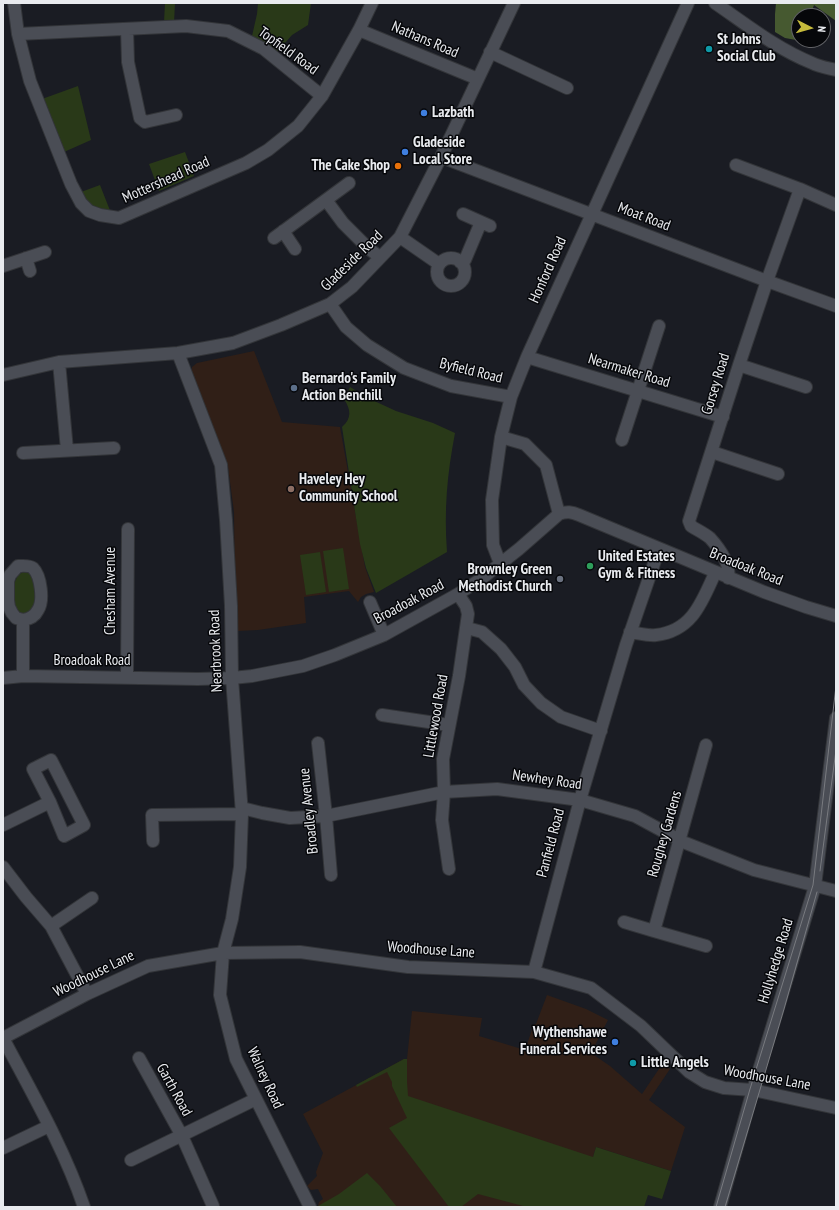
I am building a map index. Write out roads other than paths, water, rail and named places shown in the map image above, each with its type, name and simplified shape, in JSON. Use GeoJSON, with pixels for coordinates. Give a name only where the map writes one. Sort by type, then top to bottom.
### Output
{"type":"FeatureCollection","features":[{"type":"Feature","properties":{"kind":"street","name":"Mottershead Road"},"geometry":{"type":"LineString","coordinates":[[14,3],[18,34],[30,82],[63,163],[81,203],[89,211],[110,218],[119,218],[246,163],[268,150],[298,126],[322,96],[359,30],[372,3]]}},
{"type":"Feature","properties":{"kind":"street","name":"Gladeside Road"},"geometry":{"type":"LineString","coordinates":[[3,375],[59,362],[178,353],[233,343],[282,325],[330,304],[352,287],[400,237],[441,156],[514,3]]}},
{"type":"Feature","properties":{"kind":"street","name":"Honford Road"},"geometry":{"type":"LineString","coordinates":[[502,562],[498,558],[493,545],[492,500],[501,437],[511,397],[527,356],[688,3]]}},
{"type":"Feature","properties":{"kind":"street"},"geometry":{"type":"LineString","coordinates":[[715,3],[764,38],[788,52],[813,64],[836,70]]}},
{"type":"Feature","properties":{"kind":"street","name":"Topfield Road"},"geometry":{"type":"LineString","coordinates":[[18,34],[186,26],[228,31],[264,50],[322,96]]}},
{"type":"Feature","properties":{"kind":"street"},"geometry":{"type":"LineString","coordinates":[[127,29],[128,62],[140,118],[145,122],[176,115]]}},
{"type":"Feature","properties":{"kind":"street","name":"Nathans Road"},"geometry":{"type":"LineString","coordinates":[[359,30],[478,79]]}},
{"type":"Feature","properties":{"kind":"street"},"geometry":{"type":"LineString","coordinates":[[490,52],[567,88]]}},
{"type":"Feature","properties":{"kind":"street","name":"Moat Road"},"geometry":{"type":"LineString","coordinates":[[441,156],[836,306]]}},
{"type":"Feature","properties":{"kind":"street"},"geometry":{"type":"LineString","coordinates":[[736,165],[800,188],[836,205]]}},
{"type":"Feature","properties":{"kind":"street"},"geometry":{"type":"LineString","coordinates":[[296,249],[279,235],[349,183]]}},
{"type":"Feature","properties":{"kind":"street","name":"Gorsey Road"},"geometry":{"type":"LineString","coordinates":[[728,578],[728,569],[724,557],[720,551],[708,537],[691,526],[690,521],[739,365],[800,188]]}},
{"type":"Feature","properties":{"kind":"street"},"geometry":{"type":"LineString","coordinates":[[326,200],[343,223],[369,249],[380,257]]}},
{"type":"Feature","properties":{"kind":"street"},"geometry":{"type":"LineString","coordinates":[[460,262],[464,260],[486,224],[463,214]]}},
{"type":"Feature","properties":{"kind":"street"},"geometry":{"type":"LineString","coordinates":[[400,237],[439,264]]}},
{"type":"Feature","properties":{"kind":"street"},"geometry":{"type":"LineString","coordinates":[[3,266],[45,252]]}},
{"type":"Feature","properties":{"kind":"street"},"geometry":{"type":"LineString","coordinates":[[26,258],[30,271]]}},
{"type":"Feature","properties":{"kind":"street"},"geometry":{"type":"LineString","coordinates":[[452,258],[460,262],[464,270],[462,280],[455,285],[450,286],[439,280],[437,271],[439,264],[444,260],[452,258]]}},
{"type":"Feature","properties":{"kind":"street","name":"Byfield Road"},"geometry":{"type":"LineString","coordinates":[[330,304],[346,327],[366,345],[404,368],[451,386],[511,397]]}},
{"type":"Feature","properties":{"kind":"street"},"geometry":{"type":"LineString","coordinates":[[622,440],[659,326]]}},
{"type":"Feature","properties":{"kind":"street","name":"Nearbrook Road"},"geometry":{"type":"LineString","coordinates":[[178,353],[221,465],[226,520],[231,606],[232,678],[242,811],[240,867],[232,918],[223,953]]}},
{"type":"Feature","properties":{"kind":"street","name":"Nearmaker Road"},"geometry":{"type":"LineString","coordinates":[[527,356],[723,417]]}},
{"type":"Feature","properties":{"kind":"street"},"geometry":{"type":"LineString","coordinates":[[59,362],[67,450]]}},
{"type":"Feature","properties":{"kind":"street"},"geometry":{"type":"LineString","coordinates":[[739,365],[806,388]]}},
{"type":"Feature","properties":{"kind":"street"},"geometry":{"type":"LineString","coordinates":[[501,437],[524,444],[546,465],[559,514]]}},
{"type":"Feature","properties":{"kind":"street"},"geometry":{"type":"LineString","coordinates":[[23,453],[114,448]]}},
{"type":"Feature","properties":{"kind":"street"},"geometry":{"type":"LineString","coordinates":[[712,452],[778,474]]}},
{"type":"Feature","properties":{"kind":"street","name":"Broadoak Road"},"geometry":{"type":"LineString","coordinates":[[3,678],[23,676],[198,679],[232,678],[252,676],[303,666],[384,635],[458,594],[502,562],[559,514],[564,512],[573,513],[764,592],[836,616]]}},
{"type":"Feature","properties":{"kind":"street","name":"Chesham Avenue"},"geometry":{"type":"LineString","coordinates":[[127,677],[128,529]]}},
{"type":"Feature","properties":{"kind":"street","name":"Panfield Road"},"geometry":{"type":"LineString","coordinates":[[534,972],[580,800],[630,632],[659,549]]}},
{"type":"Feature","properties":{"kind":"street"},"geometry":{"type":"LineString","coordinates":[[630,632],[655,635],[673,631],[686,623],[697,610],[715,573]]}},
{"type":"Feature","properties":{"kind":"street","name":"Littlewood Road"},"geometry":{"type":"LineString","coordinates":[[450,869],[442,820],[444,792],[443,758],[459,676],[468,614],[466,606],[458,594]]}},
{"type":"Feature","properties":{"kind":"street"},"geometry":{"type":"LineString","coordinates":[[370,602],[384,635]]}},
{"type":"Feature","properties":{"kind":"street"},"geometry":{"type":"LineString","coordinates":[[23,620],[23,676]]}},
{"type":"Feature","properties":{"kind":"street"},"geometry":{"type":"LineString","coordinates":[[467,628],[482,632],[501,649],[515,667],[524,685],[541,704],[561,717],[601,731]]}},
{"type":"Feature","properties":{"kind":"street"},"geometry":{"type":"LineString","coordinates":[[382,715],[449,725]]}},
{"type":"Feature","properties":{"kind":"street","name":"Hollyhedge Road"},"geometry":{"type":"LineString","coordinates":[[720,1207],[753,1090],[815,886],[834,751],[836,718]]}},
{"type":"Feature","properties":{"kind":"street","name":"Broadley Avenue"},"geometry":{"type":"LineString","coordinates":[[318,743],[332,875]]}},
{"type":"Feature","properties":{"kind":"street","name":"Roughey Gardens"},"geometry":{"type":"LineString","coordinates":[[654,931],[706,746]]}},
{"type":"Feature","properties":{"kind":"street"},"geometry":{"type":"LineString","coordinates":[[51,760],[84,825],[64,836],[50,802],[33,769],[51,760]]}},
{"type":"Feature","properties":{"kind":"street","name":"Newhey Road"},"geometry":{"type":"LineString","coordinates":[[153,841],[152,815],[242,811],[290,818],[326,816],[444,792],[497,789],[580,800],[635,816],[680,840],[754,870],[836,890]]}},
{"type":"Feature","properties":{"kind":"street"},"geometry":{"type":"LineString","coordinates":[[3,825],[50,802]]}},
{"type":"Feature","properties":{"kind":"street"},"geometry":{"type":"LineString","coordinates":[[3,867],[51,926],[87,994]]}},
{"type":"Feature","properties":{"kind":"street"},"geometry":{"type":"LineString","coordinates":[[51,926],[92,898]]}},
{"type":"Feature","properties":{"kind":"street"},"geometry":{"type":"LineString","coordinates":[[624,922],[706,946]]}},
{"type":"Feature","properties":{"kind":"street","name":"Woodhouse Lane"},"geometry":{"type":"LineString","coordinates":[[3,1038],[87,994],[148,966],[223,953],[300,952],[408,967],[534,972],[591,988],[641,1026],[689,1072],[705,1082],[724,1088],[753,1090],[836,1108]]}},
{"type":"Feature","properties":{"kind":"street","name":"Walney Road"},"geometry":{"type":"LineString","coordinates":[[223,953],[220,995],[236,1058],[310,1207]]}},
{"type":"Feature","properties":{"kind":"street"},"geometry":{"type":"LineString","coordinates":[[3,1038],[49,1126],[76,1183],[81,1206]]}},
{"type":"Feature","properties":{"kind":"street","name":"Garth Road"},"geometry":{"type":"LineString","coordinates":[[139,1058],[182,1136],[213,1206]]}},
{"type":"Feature","properties":{"kind":"street","name":"Garth Road"},"geometry":{"type":"LineString","coordinates":[[131,1160],[256,1099]]}},
{"type":"Feature","properties":{"kind":"street"},"geometry":{"type":"LineString","coordinates":[[3,1148],[49,1126]]}},
{"type":"Feature","properties":{"kind":"tram line"},"geometry":{"type":"LineString","coordinates":[[716,1207],[750,1089],[813,885],[836,686]]}},
{"type":"Feature","properties":{"kind":"tram line"},"geometry":{"type":"LineString","coordinates":[[820,871],[836,750]]}},
{"type":"Feature","properties":{"kind":"tram line"},"geometry":{"type":"LineString","coordinates":[[725,1207],[817,892]]}},
{"type":"Feature","properties":{"kind":"place","name":"St Johns Social Club"},"geometry":{"type":"Point","coordinates":[709,49]}},
{"type":"Feature","properties":{"kind":"place","name":"Lazbath"},"geometry":{"type":"Point","coordinates":[424,113]}},
{"type":"Feature","properties":{"kind":"place","name":"Gladeside Local Store"},"geometry":{"type":"Point","coordinates":[405,152]}},
{"type":"Feature","properties":{"kind":"place","name":"The Cake Shop"},"geometry":{"type":"Point","coordinates":[398,166]}},
{"type":"Feature","properties":{"kind":"place","name":"Bernardo's Family Action Benchill"},"geometry":{"type":"Point","coordinates":[294,388]}},
{"type":"Feature","properties":{"kind":"place","name":"Haveley Hey Community School"},"geometry":{"type":"Point","coordinates":[291,489]}},
{"type":"Feature","properties":{"kind":"place","name":"United Estates Gym & Fitness"},"geometry":{"type":"Point","coordinates":[590,566]}},
{"type":"Feature","properties":{"kind":"place","name":"Brownley Green Methodist Church"},"geometry":{"type":"Point","coordinates":[560,579]}},
{"type":"Feature","properties":{"kind":"place","name":"Wythenshawe Funeral Services"},"geometry":{"type":"Point","coordinates":[615,1042]}},
{"type":"Feature","properties":{"kind":"place","name":"Little Angels"},"geometry":{"type":"Point","coordinates":[633,1063]}}]}
